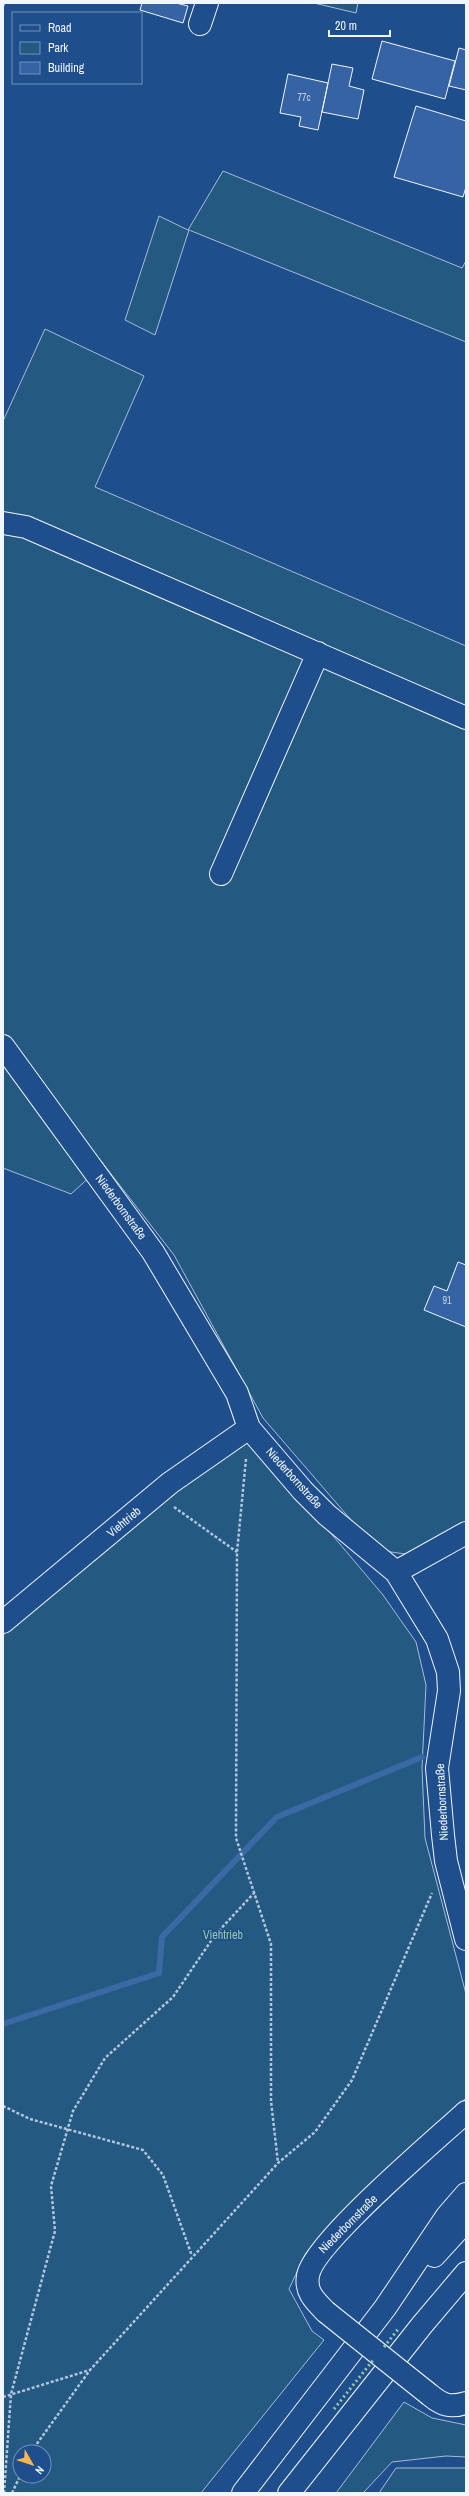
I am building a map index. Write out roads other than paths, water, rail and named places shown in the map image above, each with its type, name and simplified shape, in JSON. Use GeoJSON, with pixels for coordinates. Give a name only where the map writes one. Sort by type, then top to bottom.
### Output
{"type":"FeatureCollection","features":[{"type":"Feature","properties":{"kind":"main road"},"geometry":{"type":"LineString","coordinates":[[200,24],[207,3]]}},
{"type":"Feature","properties":{"kind":"main road"},"geometry":{"type":"LineString","coordinates":[[3,522],[26,527],[466,718]]}},
{"type":"Feature","properties":{"kind":"main road"},"geometry":{"type":"LineString","coordinates":[[221,874],[318,653]]}},
{"type":"Feature","properties":{"kind":"main road","name":"Niederbornstraße"},"geometry":{"type":"LineString","coordinates":[[3,1046],[153,1252],[237,1393],[249,1428],[303,1491],[328,1515],[396,1572],[437,1639],[448,1672],[449,1691],[438,1768],[446,1861],[466,1939]]}},
{"type":"Feature","properties":{"kind":"main road","name":"Viehtrieb"},"geometry":{"type":"LineString","coordinates":[[3,1622],[156,1494],[249,1428]]}},
{"type":"Feature","properties":{"kind":"main road"},"geometry":{"type":"LineString","coordinates":[[396,1572],[466,1533]]}},
{"type":"Feature","properties":{"kind":"main road","name":"Niederbornstraße"},"geometry":{"type":"LineString","coordinates":[[466,2112],[340,2229],[315,2259],[307,2276],[308,2291],[326,2312],[441,2404],[451,2406],[466,2403]]}},
{"type":"Feature","properties":{"kind":"main road"},"geometry":{"type":"LineString","coordinates":[[243,2493],[386,2308],[447,2216],[466,2194]]}},
{"type":"Feature","properties":{"kind":"main road"},"geometry":{"type":"LineString","coordinates":[[386,2308],[466,2221]]}},
{"type":"Feature","properties":{"kind":"main road"},"geometry":{"type":"LineString","coordinates":[[289,2493],[417,2331],[466,2273]]}},
{"type":"Feature","properties":{"kind":"waterway"},"geometry":{"type":"LineString","coordinates":[[3,2024],[159,1973],[162,1937],[277,1817],[422,1757]]}}]}
